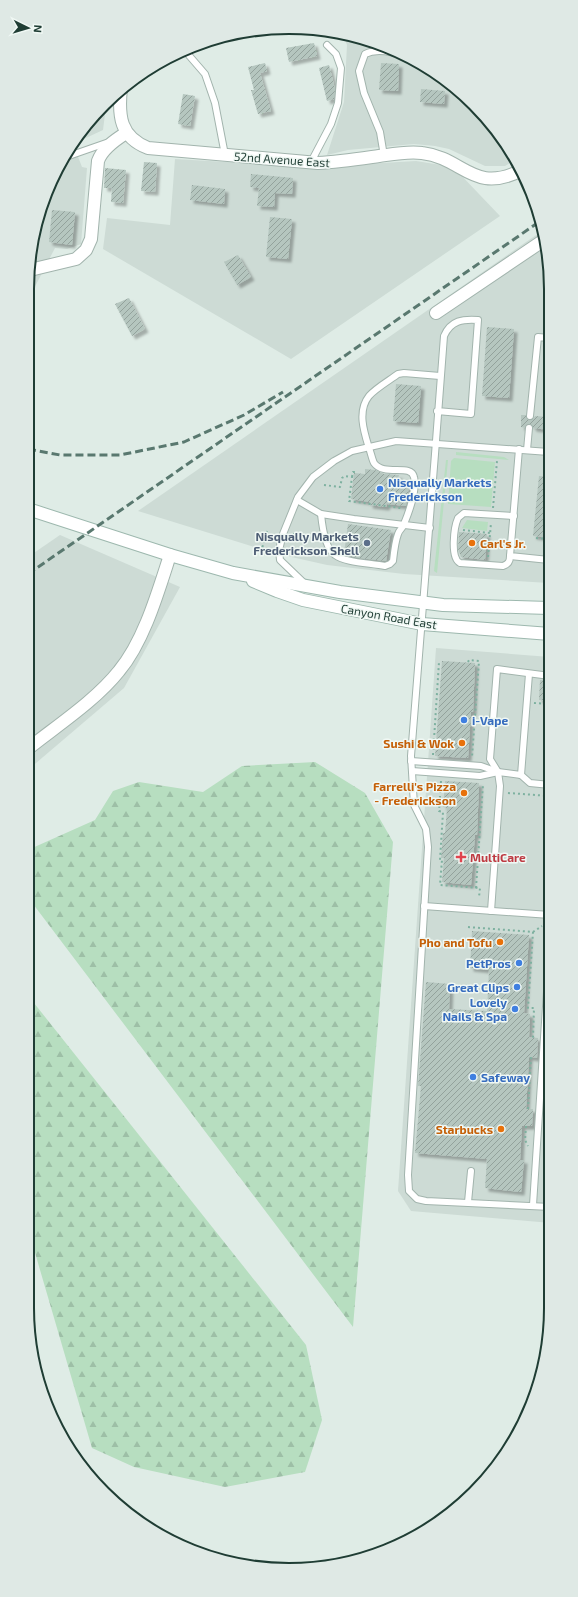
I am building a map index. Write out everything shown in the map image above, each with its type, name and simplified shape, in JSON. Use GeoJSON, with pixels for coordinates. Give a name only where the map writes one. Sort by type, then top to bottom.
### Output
{"type":"FeatureCollection","features":[{"type":"Feature","properties":{"kind":"street"},"geometry":{"type":"LineString","coordinates":[[35,269],[76,259],[86,250],[91,239],[98,162],[100,156],[114,140],[126,133],[120,109],[121,97]]}},
{"type":"Feature","properties":{"kind":"street","name":"52nd Avenue East"},"geometry":{"type":"LineString","coordinates":[[126,133],[139,144],[148,148],[311,162],[338,162],[421,153],[440,158],[478,177],[489,179],[509,176],[516,173]]}},
{"type":"Feature","properties":{"kind":"street"},"geometry":{"type":"LineString","coordinates":[[436,313],[540,243]]}},
{"type":"Feature","properties":{"kind":"street","name":"Canyon Road East"},"geometry":{"type":"LineString","coordinates":[[34,511],[170,555],[233,573],[340,592],[424,603],[451,606],[544,608]]}},
{"type":"Feature","properties":{"kind":"street"},"geometry":{"type":"LineString","coordinates":[[34,744],[102,690],[120,671],[133,651],[158,594],[170,555]]}},
{"type":"Feature","properties":{"kind":"street","name":"Canyon Road East"},"geometry":{"type":"LineString","coordinates":[[233,573],[276,591],[303,600],[422,624],[544,634]]}},
{"type":"Feature","properties":{"kind":"lane"},"geometry":{"type":"LineString","coordinates":[[311,162],[331,124],[338,103],[341,68],[336,54],[327,45]]}},
{"type":"Feature","properties":{"kind":"lane"},"geometry":{"type":"LineString","coordinates":[[383,52],[372,51],[365,54],[359,71],[364,93],[380,132],[384,156]]}},
{"type":"Feature","properties":{"kind":"lane"},"geometry":{"type":"LineString","coordinates":[[188,54],[205,74],[215,103],[226,155]]}},
{"type":"Feature","properties":{"kind":"lane"},"geometry":{"type":"LineString","coordinates":[[72,155],[114,140]]}},
{"type":"Feature","properties":{"kind":"lane"},"geometry":{"type":"LineString","coordinates":[[437,412],[471,414],[478,320],[458,320],[446,330],[444,336],[437,412],[430,528],[411,761],[414,805],[426,828],[428,847],[408,1175],[409,1191],[417,1199],[426,1201],[544,1207]]}},
{"type":"Feature","properties":{"kind":"lane"},"geometry":{"type":"LineString","coordinates":[[530,416],[538,337],[544,338]]}},
{"type":"Feature","properties":{"kind":"lane"},"geometry":{"type":"LineString","coordinates":[[321,514],[327,543],[334,555],[344,559],[385,566],[393,561],[398,532],[404,526],[412,502],[414,478],[413,474],[408,470],[381,468],[374,462],[362,426],[364,409],[369,396],[398,374],[404,373],[440,376]]}},
{"type":"Feature","properties":{"kind":"lane"},"geometry":{"type":"LineString","coordinates":[[527,450],[529,428]]}},
{"type":"Feature","properties":{"kind":"lane"},"geometry":{"type":"LineString","coordinates":[[307,586],[280,560],[279,550],[283,534],[297,500],[313,477],[352,451],[396,441],[544,452]]}},
{"type":"Feature","properties":{"kind":"lane"},"geometry":{"type":"LineString","coordinates":[[514,516],[469,512],[460,515],[456,522],[454,552],[457,562],[464,564],[503,566],[507,565],[510,561],[510,556],[514,516],[519,449]]}},
{"type":"Feature","properties":{"kind":"lane"},"geometry":{"type":"LineString","coordinates":[[297,500],[321,514],[404,526],[430,528]]}},
{"type":"Feature","properties":{"kind":"lane"},"geometry":{"type":"LineString","coordinates":[[510,556],[544,559]]}},
{"type":"Feature","properties":{"kind":"lane"},"geometry":{"type":"LineString","coordinates":[[491,911],[500,786],[498,772],[490,759],[497,669],[522,671],[529,674],[544,675]]}},
{"type":"Feature","properties":{"kind":"lane"},"geometry":{"type":"LineString","coordinates":[[521,775],[529,674]]}},
{"type":"Feature","properties":{"kind":"lane"},"geometry":{"type":"LineString","coordinates":[[411,761],[481,766],[498,772],[521,775],[530,783],[544,784]]}},
{"type":"Feature","properties":{"kind":"lane"},"geometry":{"type":"LineString","coordinates":[[412,771],[480,776],[498,772]]}},
{"type":"Feature","properties":{"kind":"lane"},"geometry":{"type":"LineString","coordinates":[[424,906],[544,915]]}},
{"type":"Feature","properties":{"kind":"lane"},"geometry":{"type":"LineString","coordinates":[[533,1206],[544,1038]]}},
{"type":"Feature","properties":{"kind":"lane"},"geometry":{"type":"LineString","coordinates":[[468,1202],[471,1171]]}},
{"type":"Feature","properties":{"kind":"path"},"geometry":{"type":"LineString","coordinates":[[492,510],[497,461]]}},
{"type":"Feature","properties":{"kind":"path"},"geometry":{"type":"LineString","coordinates":[[357,472],[352,472],[349,501],[406,508]]}},
{"type":"Feature","properties":{"kind":"path"},"geometry":{"type":"LineString","coordinates":[[324,485],[340,487],[342,478],[345,476],[352,477]]}},
{"type":"Feature","properties":{"kind":"path"},"geometry":{"type":"LineString","coordinates":[[488,560],[491,518]]}},
{"type":"Feature","properties":{"kind":"path"},"geometry":{"type":"LineString","coordinates":[[462,530],[490,533]]}},
{"type":"Feature","properties":{"kind":"path"},"geometry":{"type":"LineString","coordinates":[[261,552],[267,531]]}},
{"type":"Feature","properties":{"kind":"path"},"geometry":{"type":"LineString","coordinates":[[293,534],[299,535]]}},
{"type":"Feature","properties":{"kind":"path"},"geometry":{"type":"LineString","coordinates":[[536,538],[544,539]]}},
{"type":"Feature","properties":{"kind":"path"},"geometry":{"type":"LineString","coordinates":[[468,662],[469,660],[479,661],[472,761]]}},
{"type":"Feature","properties":{"kind":"path"},"geometry":{"type":"LineString","coordinates":[[432,756],[439,662]]}},
{"type":"Feature","properties":{"kind":"path"},"geometry":{"type":"LineString","coordinates":[[535,696],[534,703],[544,704]]}},
{"type":"Feature","properties":{"kind":"path"},"geometry":{"type":"LineString","coordinates":[[441,779],[439,811],[443,812],[440,885],[480,888],[479,898]]}},
{"type":"Feature","properties":{"kind":"path"},"geometry":{"type":"LineString","coordinates":[[476,888],[483,781]]}},
{"type":"Feature","properties":{"kind":"path"},"geometry":{"type":"LineString","coordinates":[[508,793],[544,796]]}},
{"type":"Feature","properties":{"kind":"path"},"geometry":{"type":"LineString","coordinates":[[468,928],[533,932],[542,926]]}},
{"type":"Feature","properties":{"kind":"path"},"geometry":{"type":"LineString","coordinates":[[533,932],[528,1008],[534,1008],[533,1038]]}},
{"type":"Feature","properties":{"kind":"path"},"geometry":{"type":"LineString","coordinates":[[528,1109],[531,1057]]}},
{"type":"Feature","properties":{"kind":"shaded area"},"geometry":{"type":"Polygon","coordinates":[[[345,41],[387,53],[431,77],[457,97],[481,121],[501,147],[510,163],[505,166],[485,166],[449,149],[414,144],[348,150],[327,155],[344,102],[347,45],[345,41]]]}},
{"type":"Feature","properties":{"kind":"shaded area"},"geometry":{"type":"Polygon","coordinates":[[[105,113],[103,130],[83,139],[105,113]]]}},
{"type":"Feature","properties":{"kind":"shaded area"},"geometry":{"type":"Polygon","coordinates":[[[75,150],[82,167],[87,168],[81,244],[67,249],[55,248],[34,288],[36,256],[43,223],[53,191],[75,150]]]}},
{"type":"Feature","properties":{"kind":"shaded area"},"geometry":{"type":"Polygon","coordinates":[[[175,159],[315,167],[416,161],[441,165],[458,172],[500,216],[291,359],[103,249],[107,218],[170,225],[175,159]]]}},
{"type":"Feature","properties":{"kind":"shaded area"},"geometry":{"type":"Polygon","coordinates":[[[538,234],[542,256],[544,289],[544,583],[404,574],[327,565],[274,553],[138,511],[538,234]]]}},
{"type":"Feature","properties":{"kind":"shaded area"},"geometry":{"type":"Polygon","coordinates":[[[60,535],[180,587],[124,688],[34,765],[34,553],[60,535]]]}},
{"type":"Feature","properties":{"kind":"shaded area"},"geometry":{"type":"Polygon","coordinates":[[[436,648],[544,657],[544,1222],[411,1211],[398,1191],[436,648]]]}},
{"type":"Feature","properties":{"kind":"green space"},"geometry":{"type":"Polygon","coordinates":[[[456,452],[504,457],[509,460],[456,455],[456,452]]]}},
{"type":"Feature","properties":{"kind":"green space"},"geometry":{"type":"Polygon","coordinates":[[[454,458],[495,462],[491,507],[448,504],[451,461],[454,458]]]}},
{"type":"Feature","properties":{"kind":"green space"},"geometry":{"type":"Polygon","coordinates":[[[446,460],[448,460],[437,573],[434,571],[446,460]]]}},
{"type":"Feature","properties":{"kind":"green space"},"geometry":{"type":"Polygon","coordinates":[[[467,520],[488,522],[487,531],[462,528],[467,520]]]}},
{"type":"Feature","properties":{"kind":"green space"},"geometry":{"type":"Polygon","coordinates":[[[315,762],[365,793],[393,842],[353,1327],[34,905],[34,847],[95,820],[113,791],[139,782],[203,792],[242,766],[315,762]]]}},
{"type":"Feature","properties":{"kind":"green space"},"geometry":{"type":"Polygon","coordinates":[[[34,1003],[306,1345],[322,1420],[305,1472],[225,1487],[134,1467],[92,1448],[34,1249],[34,1003]]]}},
{"type":"Feature","properties":{"kind":"building"},"geometry":{"type":"Polygon","coordinates":[[[314,43],[317,56],[289,62],[286,48],[314,43]]]}},
{"type":"Feature","properties":{"kind":"building"},"geometry":{"type":"Polygon","coordinates":[[[265,63],[267,71],[260,73],[271,111],[258,114],[251,90],[254,90],[248,67],[265,63]]]}},
{"type":"Feature","properties":{"kind":"building"},"geometry":{"type":"Polygon","coordinates":[[[381,63],[399,64],[398,91],[379,90],[381,63]]]}},
{"type":"Feature","properties":{"kind":"building"},"geometry":{"type":"Polygon","coordinates":[[[329,65],[335,89],[334,99],[327,101],[319,68],[329,65]]]}},
{"type":"Feature","properties":{"kind":"building"},"geometry":{"type":"Polygon","coordinates":[[[421,89],[445,91],[444,104],[420,102],[421,89]]]}},
{"type":"Feature","properties":{"kind":"building"},"geometry":{"type":"Polygon","coordinates":[[[183,94],[195,96],[190,126],[178,124],[183,94]]]}},
{"type":"Feature","properties":{"kind":"building"},"geometry":{"type":"Polygon","coordinates":[[[144,162],[157,163],[155,192],[141,191],[144,162]]]}},
{"type":"Feature","properties":{"kind":"building"},"geometry":{"type":"Polygon","coordinates":[[[105,168],[126,170],[123,203],[111,202],[112,188],[104,188],[105,168]]]}},
{"type":"Feature","properties":{"kind":"building"},"geometry":{"type":"Polygon","coordinates":[[[251,174],[293,178],[292,194],[275,193],[274,207],[257,206],[259,188],[250,187],[251,174]]]}},
{"type":"Feature","properties":{"kind":"building"},"geometry":{"type":"Polygon","coordinates":[[[192,185],[225,189],[224,204],[190,200],[192,185]]]}},
{"type":"Feature","properties":{"kind":"building"},"geometry":{"type":"Polygon","coordinates":[[[52,210],[75,212],[72,245],[49,242],[52,210]]]}},
{"type":"Feature","properties":{"kind":"building"},"geometry":{"type":"Polygon","coordinates":[[[270,217],[292,219],[288,259],[266,257],[270,217]]]}},
{"type":"Feature","properties":{"kind":"building"},"geometry":{"type":"Polygon","coordinates":[[[238,255],[251,277],[237,285],[224,262],[238,255]]]}},
{"type":"Feature","properties":{"kind":"building"},"geometry":{"type":"Polygon","coordinates":[[[129,298],[145,329],[132,336],[115,304],[129,298]]]}},
{"type":"Feature","properties":{"kind":"building"},"geometry":{"type":"Polygon","coordinates":[[[487,327],[514,329],[509,398],[482,396],[487,327]]]}},
{"type":"Feature","properties":{"kind":"building"},"geometry":{"type":"Polygon","coordinates":[[[396,384],[421,386],[418,423],[393,421],[396,384]]]}},
{"type":"Feature","properties":{"kind":"building"},"geometry":{"type":"Polygon","coordinates":[[[521,415],[526,415],[527,419],[530,420],[535,416],[544,417],[544,429],[533,428],[532,425],[529,424],[526,425],[525,428],[521,427],[521,415]]]}},
{"type":"Feature","properties":{"kind":"building","name":"Nisqually Markets Frederickson"},"geometry":{"type":"Polygon","coordinates":[[[365,469],[375,470],[384,474],[399,475],[398,479],[410,480],[406,506],[387,504],[386,507],[369,505],[370,502],[351,499],[354,473],[365,474],[365,469]]]}},
{"type":"Feature","properties":{"kind":"building"},"geometry":{"type":"Polygon","coordinates":[[[539,476],[544,476],[544,537],[533,536],[539,476]]]}},
{"type":"Feature","properties":{"kind":"building","name":"Nisqually Markets Frederickson Shell"},"geometry":{"type":"Polygon","coordinates":[[[348,524],[391,530],[386,561],[359,558],[344,554],[348,524]]]}},
{"type":"Feature","properties":{"kind":"building","name":"Carl's Jr."},"geometry":{"type":"Polygon","coordinates":[[[459,532],[487,534],[485,560],[461,557],[458,549],[459,532]]]}},
{"type":"Feature","properties":{"kind":"building"},"geometry":{"type":"Polygon","coordinates":[[[442,661],[475,663],[473,712],[471,712],[468,758],[435,756],[442,661]]]}},
{"type":"Feature","properties":{"kind":"building"},"geometry":{"type":"Polygon","coordinates":[[[540,680],[544,680],[544,700],[539,700],[540,680]]]}},
{"type":"Feature","properties":{"kind":"building"},"geometry":{"type":"Polygon","coordinates":[[[445,781],[479,783],[477,835],[475,835],[471,885],[442,882],[444,858],[441,858],[447,808],[443,807],[445,781]]]}},
{"type":"Feature","properties":{"kind":"building","name":"Safeway"},"geometry":{"type":"Polygon","coordinates":[[[472,931],[529,935],[524,1013],[530,1014],[529,1037],[538,1038],[537,1058],[529,1057],[526,1109],[533,1109],[532,1126],[522,1126],[520,1160],[524,1160],[521,1192],[485,1188],[487,1159],[415,1153],[421,1086],[418,1086],[426,982],[450,984],[449,1009],[487,1011],[489,970],[470,968],[472,931]]]}},
{"type":"Feature","properties":{"kind":"railway"},"geometry":{"type":"LineString","coordinates":[[34,570],[535,224]]}},
{"type":"Feature","properties":{"kind":"railway"},"geometry":{"type":"LineString","coordinates":[[34,450],[60,455],[120,455],[184,442],[244,415],[283,392]]}},
{"type":"Feature","properties":{"kind":"place","name":"Nisqually Markets Frederickson"},"geometry":{"type":"Point","coordinates":[380,489]}},
{"type":"Feature","properties":{"kind":"place","name":"Nisqually Markets Frederickson Shell"},"geometry":{"type":"Point","coordinates":[367,543]}},
{"type":"Feature","properties":{"kind":"place","name":"Carl's Jr."},"geometry":{"type":"Point","coordinates":[472,543]}},
{"type":"Feature","properties":{"kind":"place","name":"i-Vape"},"geometry":{"type":"Point","coordinates":[464,720]}},
{"type":"Feature","properties":{"kind":"place","name":"Sushi & Wok"},"geometry":{"type":"Point","coordinates":[462,743]}},
{"type":"Feature","properties":{"kind":"place","name":"Farrelli's Pizza - Frederickson"},"geometry":{"type":"Point","coordinates":[464,793]}},
{"type":"Feature","properties":{"kind":"place","name":"MultiCare"},"geometry":{"type":"Point","coordinates":[461,857]}},
{"type":"Feature","properties":{"kind":"place","name":"Pho and Tofu"},"geometry":{"type":"Point","coordinates":[500,942]}},
{"type":"Feature","properties":{"kind":"place","name":"PetPros"},"geometry":{"type":"Point","coordinates":[519,963]}},
{"type":"Feature","properties":{"kind":"place","name":"Great Clips"},"geometry":{"type":"Point","coordinates":[517,987]}},
{"type":"Feature","properties":{"kind":"place","name":"Lovely Nails & Spa"},"geometry":{"type":"Point","coordinates":[515,1009]}},
{"type":"Feature","properties":{"kind":"place","name":"Safeway"},"geometry":{"type":"Point","coordinates":[473,1077]}},
{"type":"Feature","properties":{"kind":"place","name":"Starbucks"},"geometry":{"type":"Point","coordinates":[501,1129]}}]}
